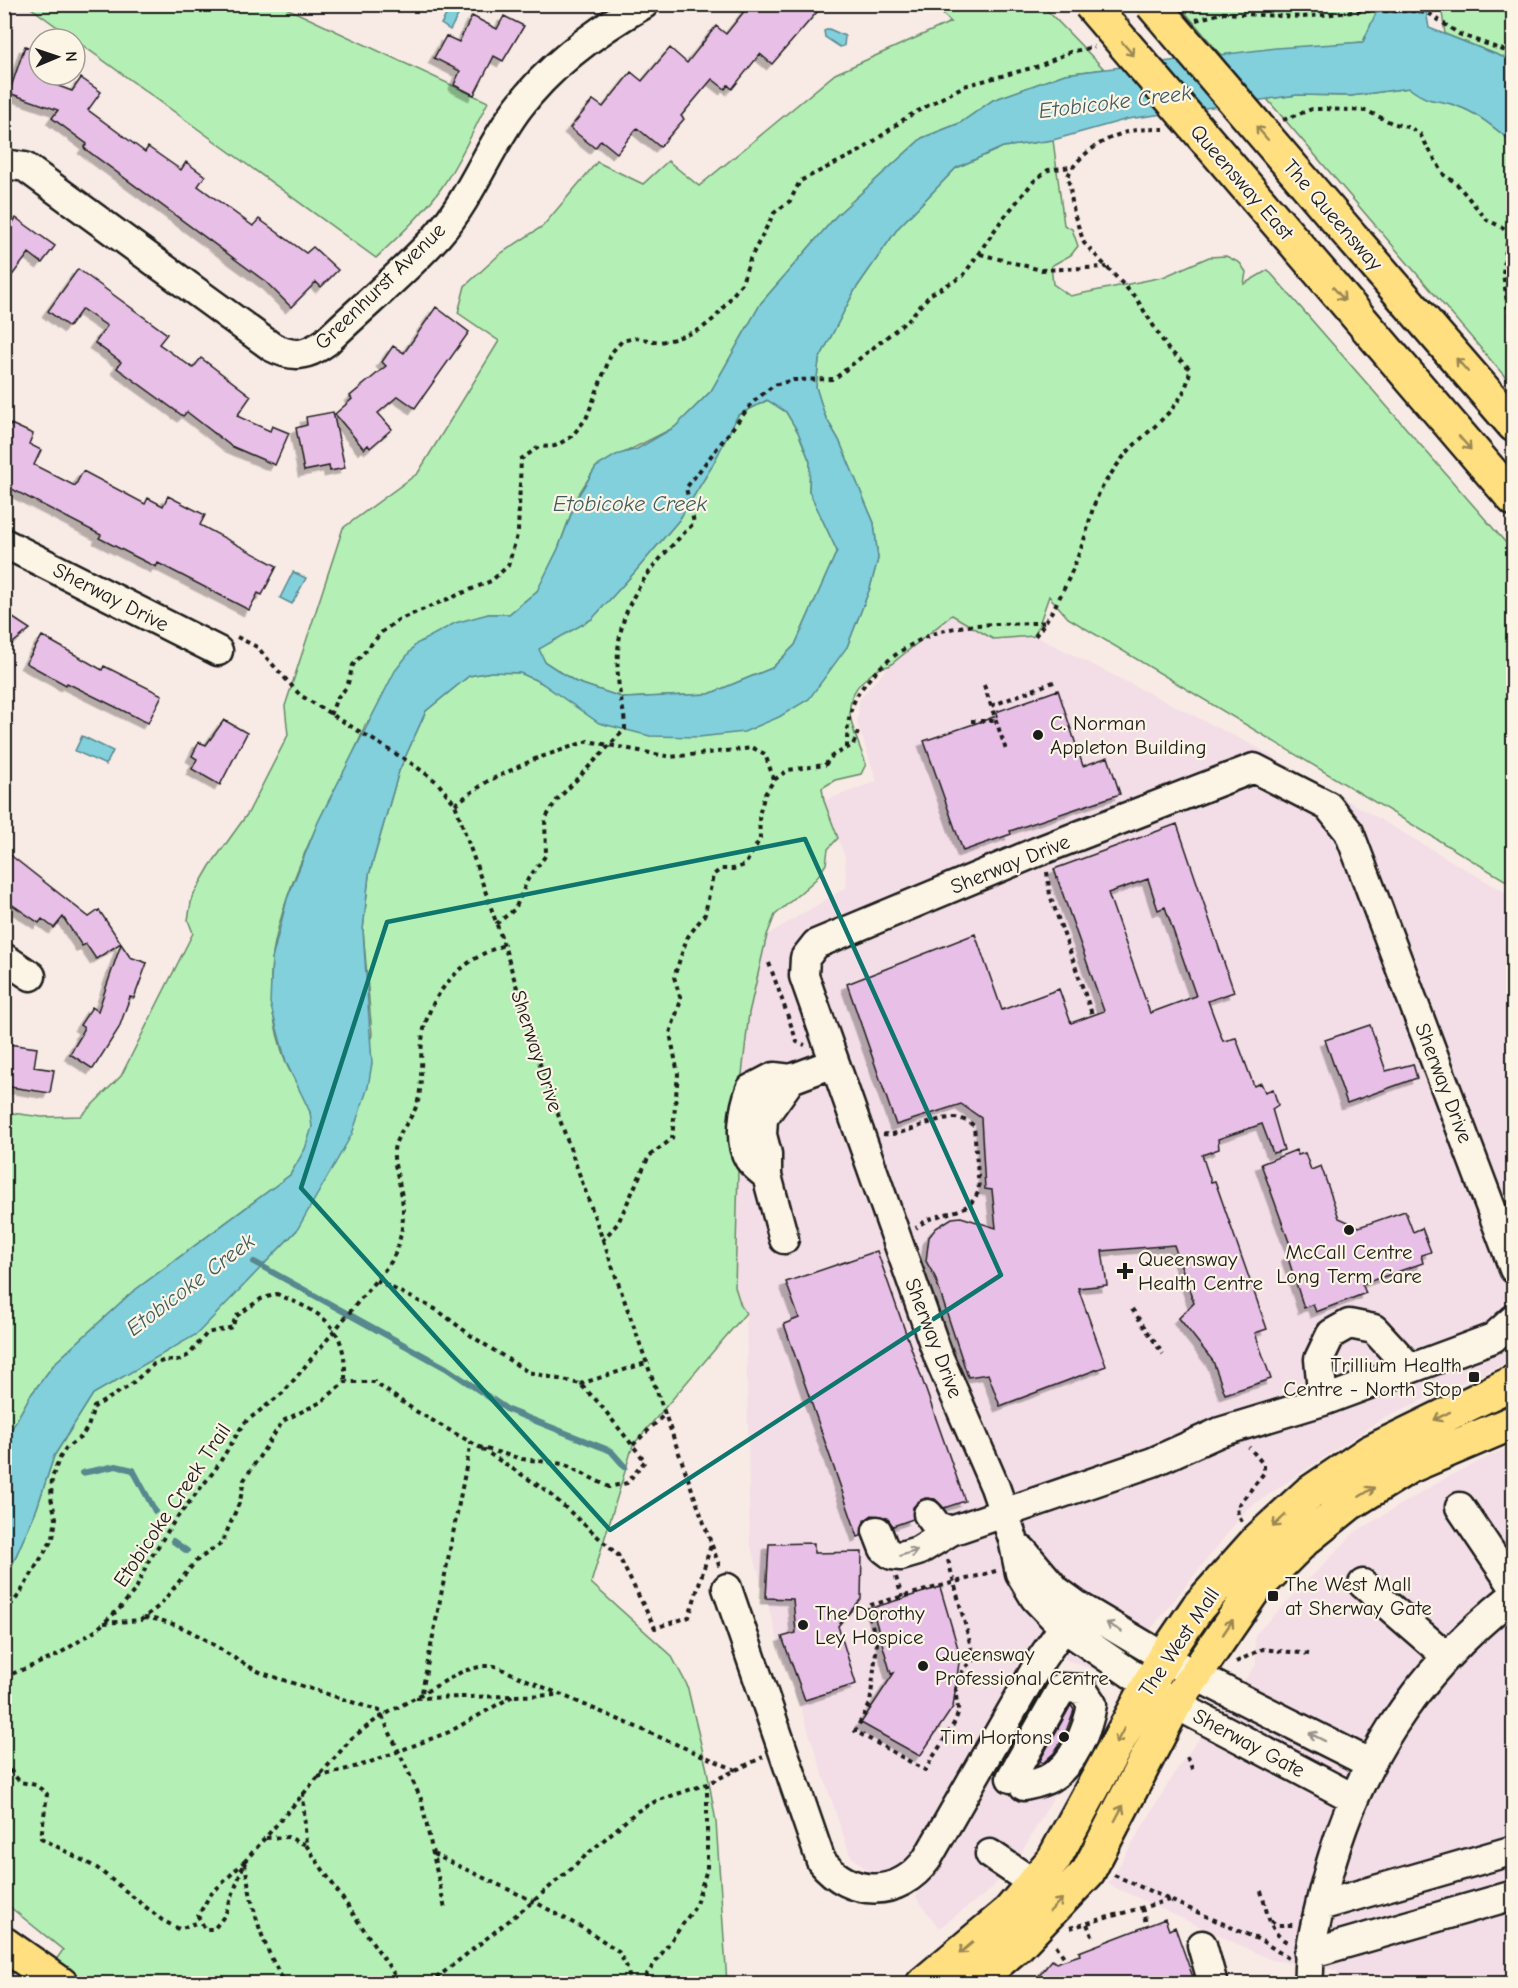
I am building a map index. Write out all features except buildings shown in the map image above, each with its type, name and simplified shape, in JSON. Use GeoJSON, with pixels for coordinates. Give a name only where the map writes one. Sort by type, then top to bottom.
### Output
{"type":"FeatureCollection","features":[{"type":"Feature","properties":{"kind":"main road","name":"Queensway East"},"geometry":{"type":"LineString","coordinates":[[1090,4],[1514,499]]}},
{"type":"Feature","properties":{"kind":"main road","name":"The Queensway"},"geometry":{"type":"LineString","coordinates":[[1152,4],[1514,425]]}},
{"type":"Feature","properties":{"kind":"main road","name":"The West Mall"},"geometry":{"type":"LineString","coordinates":[[923,1983],[1009,1912],[1054,1859],[1164,1657],[1198,1607],[1258,1540],[1308,1494],[1370,1452],[1514,1382]]}},
{"type":"Feature","properties":{"kind":"main road","name":"The West Mall"},"geometry":{"type":"LineString","coordinates":[[972,1983],[1018,1945],[1088,1872],[1175,1704],[1252,1591],[1304,1540],[1340,1510],[1408,1467],[1514,1422]]}},
{"type":"Feature","properties":{"kind":"main road"},"geometry":{"type":"LineString","coordinates":[[4,1944],[61,1983]]}},
{"type":"Feature","properties":{"kind":"street","name":"Greenhurst Avenue"},"geometry":{"type":"LineString","coordinates":[[4,164],[25,167],[272,347],[285,354],[306,354],[326,342],[438,235],[474,186],[518,109],[539,84],[577,48],[606,26],[644,4]]}},
{"type":"Feature","properties":{"kind":"street","name":"Sherway Drive"},"geometry":{"type":"LineString","coordinates":[[4,543],[218,651]]}},
{"type":"Feature","properties":{"kind":"street","name":"Sherway Drive"},"geometry":{"type":"LineString","coordinates":[[1164,1657],[1071,1617],[1035,1598],[1020,1573],[1013,1539],[982,1452],[939,1358],[804,976],[805,958],[816,944],[1039,851],[1254,768],[1328,806],[1349,832],[1514,1269]]}},
{"type":"Feature","properties":{"kind":"street"},"geometry":{"type":"LineString","coordinates":[[4,958],[31,976]]}},
{"type":"Feature","properties":{"kind":"street"},"geometry":{"type":"LineString","coordinates":[[784,1239],[766,1176],[749,1159],[745,1143],[746,1100],[751,1089],[761,1082],[774,1077],[791,1079],[834,1064]]}},
{"type":"Feature","properties":{"kind":"street"},"geometry":{"type":"LineString","coordinates":[[877,1531],[884,1549],[892,1556],[901,1556],[949,1543],[1004,1513],[1161,1459],[1233,1428],[1323,1401],[1409,1367],[1493,1338],[1514,1319]]}},
{"type":"Feature","properties":{"kind":"street"},"geometry":{"type":"LineString","coordinates":[[1323,1401],[1319,1359],[1330,1334],[1349,1324],[1374,1329],[1409,1367]]}},
{"type":"Feature","properties":{"kind":"street"},"geometry":{"type":"LineString","coordinates":[[1460,1507],[1514,1587]]}},
{"type":"Feature","properties":{"kind":"street"},"geometry":{"type":"LineString","coordinates":[[928,1514],[930,1521],[937,1526],[949,1543]]}},
{"type":"Feature","properties":{"kind":"street"},"geometry":{"type":"LineString","coordinates":[[1363,1584],[1445,1655]]}},
{"type":"Feature","properties":{"kind":"street"},"geometry":{"type":"LineString","coordinates":[[727,1588],[821,1861],[832,1874],[861,1887],[875,1888],[901,1883],[911,1878],[927,1859],[1042,1658],[1071,1617]]}},
{"type":"Feature","properties":{"kind":"street"},"geometry":{"type":"LineString","coordinates":[[1514,1595],[1482,1620],[1445,1655],[1397,1716],[1369,1763],[1353,1798],[1336,1847],[1320,1906],[1309,1964],[1514,1895]]}},
{"type":"Feature","properties":{"kind":"street","name":"Sherway Drive"},"geometry":{"type":"LineString","coordinates":[[1071,1617],[1147,1685]]}},
{"type":"Feature","properties":{"kind":"street","name":"Sherway Gate"},"geometry":{"type":"LineString","coordinates":[[1164,1657],[1194,1675],[1369,1763]]}},
{"type":"Feature","properties":{"kind":"street","name":"Sherway Gate"},"geometry":{"type":"LineString","coordinates":[[1147,1685],[1175,1704],[1353,1798]]}},
{"type":"Feature","properties":{"kind":"street"},"geometry":{"type":"LineString","coordinates":[[1320,1906],[1514,1850]]}},
{"type":"Feature","properties":{"kind":"street"},"geometry":{"type":"LineString","coordinates":[[990,1854],[1033,1883]]}},
{"type":"Feature","properties":{"kind":"street"},"geometry":{"type":"LineString","coordinates":[[1202,1945],[1213,1983]]}},
{"type":"Feature","properties":{"kind":"path"},"geometry":{"type":"LineString","coordinates":[[1192,22],[1222,13],[1302,17],[1362,11],[1415,11],[1430,14],[1459,34],[1514,54]]}},
{"type":"Feature","properties":{"kind":"path"},"geometry":{"type":"LineString","coordinates":[[330,715],[337,698],[347,687],[353,665],[382,632],[398,620],[491,581],[508,566],[518,532],[521,459],[539,447],[555,446],[571,437],[586,419],[612,352],[622,341],[635,338],[660,342],[675,339],[701,329],[716,317],[742,283],[750,259],[774,213],[790,201],[800,181],[862,150],[907,117],[964,86],[1039,66],[1070,52],[1105,45]]}},
{"type":"Feature","properties":{"kind":"path"},"geometry":{"type":"LineString","coordinates":[[1275,123],[1312,109],[1367,111],[1420,134],[1444,176],[1456,183],[1487,220],[1505,230],[1508,243],[1503,273],[1510,324],[1514,331]]}},
{"type":"Feature","properties":{"kind":"path"},"geometry":{"type":"LineString","coordinates":[[1035,636],[1047,622],[1070,576],[1086,535],[1094,501],[1125,455],[1179,402],[1189,383],[1190,369],[1168,349],[1136,298],[1084,243],[1077,226],[1068,176],[1072,167],[1105,141],[1136,130],[1171,129]]}},
{"type":"Feature","properties":{"kind":"path"},"geometry":{"type":"LineString","coordinates":[[496,924],[514,909],[528,879],[546,855],[545,819],[557,800],[625,729],[625,714],[619,688],[618,636],[634,593],[655,562],[694,523],[686,488],[753,402],[774,385],[793,380],[834,379],[908,320],[931,294],[963,276],[1001,221],[1034,181],[1048,170],[1072,167]]}},
{"type":"Feature","properties":{"kind":"path"},"geometry":{"type":"LineString","coordinates":[[980,254],[1041,270],[1108,267]]}},
{"type":"Feature","properties":{"kind":"path"},"geometry":{"type":"LineString","coordinates":[[847,748],[847,729],[858,694],[873,676],[897,655],[929,636],[953,628],[1047,622]]}},
{"type":"Feature","properties":{"kind":"path","name":"Sherway Drive"},"geometry":{"type":"LineString","coordinates":[[218,651],[235,636],[257,647],[300,695],[414,765],[449,793],[455,804],[504,945],[540,1064],[602,1241],[649,1362],[727,1588]]}},
{"type":"Feature","properties":{"kind":"path"},"geometry":{"type":"LineString","coordinates":[[991,706],[1056,681]]}},
{"type":"Feature","properties":{"kind":"path"},"geometry":{"type":"LineString","coordinates":[[984,686],[1007,753]]}},
{"type":"Feature","properties":{"kind":"path"},"geometry":{"type":"LineString","coordinates":[[971,721],[996,721]]}},
{"type":"Feature","properties":{"kind":"path"},"geometry":{"type":"LineString","coordinates":[[602,1241],[618,1223],[649,1156],[672,1140],[678,1074],[670,1033],[681,1000],[675,983],[676,970],[687,938],[705,914],[713,875],[721,869],[733,869],[745,865],[760,839],[759,815],[765,794],[774,780],[788,770],[825,765],[832,756],[853,745],[859,729]]}},
{"type":"Feature","properties":{"kind":"path"},"geometry":{"type":"LineString","coordinates":[[455,804],[488,781],[535,759],[588,741],[671,757],[753,748],[765,754],[774,780]]}},
{"type":"Feature","properties":{"kind":"path"},"geometry":{"type":"LineString","coordinates":[[1039,851],[1049,876],[1050,894],[1093,1017]]}},
{"type":"Feature","properties":{"kind":"path"},"geometry":{"type":"LineString","coordinates":[[504,945],[480,954],[458,970],[442,989],[428,1016],[423,1038],[419,1099],[394,1149],[402,1201],[402,1237],[391,1262],[376,1280],[436,1310],[528,1372],[580,1384],[649,1362]]}},
{"type":"Feature","properties":{"kind":"path"},"geometry":{"type":"LineString","coordinates":[[769,963],[796,1042],[811,1047]]}},
{"type":"Feature","properties":{"kind":"path"},"geometry":{"type":"LineString","coordinates":[[876,1132],[896,1134],[950,1117],[968,1121],[974,1126],[979,1189],[976,1199],[971,1206],[926,1220],[912,1233]]}},
{"type":"Feature","properties":{"kind":"path","name":"Etobicoke Creek Trail"},"geometry":{"type":"LineString","coordinates":[[4,1677],[54,1657],[104,1623],[136,1589],[159,1545],[190,1500],[215,1470],[244,1423],[284,1392],[376,1280]]}},
{"type":"Feature","properties":{"kind":"path"},"geometry":{"type":"LineString","coordinates":[[4,1612],[20,1595],[53,1538],[57,1518],[51,1498],[52,1478],[66,1448],[81,1437],[94,1407],[128,1388],[154,1364],[166,1360],[177,1361],[189,1355],[207,1333],[233,1327],[235,1317],[271,1294],[277,1294],[313,1309],[334,1330],[346,1361],[345,1382],[374,1382],[414,1410],[471,1442],[547,1491],[618,1555],[655,1628],[689,1617],[712,1544]]}},
{"type":"Feature","properties":{"kind":"path"},"geometry":{"type":"LineString","coordinates":[[1132,1309],[1163,1354]]}},
{"type":"Feature","properties":{"kind":"path","name":"Etobicoke Creek Trail"},"geometry":{"type":"LineString","coordinates":[[104,1623],[144,1618],[159,1606],[196,1562],[222,1543],[240,1501],[244,1480],[283,1421],[321,1402],[345,1382]]}},
{"type":"Feature","properties":{"kind":"path"},"geometry":{"type":"LineString","coordinates":[[479,1447],[522,1459],[564,1464],[610,1487],[628,1483],[645,1461],[580,1384]]}},
{"type":"Feature","properties":{"kind":"path"},"geometry":{"type":"LineString","coordinates":[[633,1445],[666,1413]]}},
{"type":"Feature","properties":{"kind":"path"},"geometry":{"type":"LineString","coordinates":[[1233,1428],[1264,1465],[1264,1473],[1237,1507],[1238,1515],[1258,1540]]}},
{"type":"Feature","properties":{"kind":"path"},"geometry":{"type":"LineString","coordinates":[[422,1693],[471,1442]]}},
{"type":"Feature","properties":{"kind":"path"},"geometry":{"type":"LineString","coordinates":[[949,1543],[954,1583],[974,1658]]}},
{"type":"Feature","properties":{"kind":"path"},"geometry":{"type":"LineString","coordinates":[[997,1571],[867,1606],[877,1642],[870,1704],[855,1731],[925,1770],[958,1713],[955,1701],[959,1677],[974,1658],[997,1652],[1024,1656]]}},
{"type":"Feature","properties":{"kind":"path"},"geometry":{"type":"LineString","coordinates":[[144,1618],[163,1619],[184,1626],[262,1673],[385,1715],[418,1789],[445,1909]]}},
{"type":"Feature","properties":{"kind":"path"},"geometry":{"type":"LineString","coordinates":[[1236,1662],[1262,1649],[1309,1654]]}},
{"type":"Feature","properties":{"kind":"path"},"geometry":{"type":"LineString","coordinates":[[245,1861],[222,1921],[215,1929],[209,1930],[200,1922],[198,1916],[206,1899],[245,1861],[352,1738],[385,1715],[463,1671],[495,1666],[736,1770]]}},
{"type":"Feature","properties":{"kind":"path"},"geometry":{"type":"LineString","coordinates":[[415,1698],[563,1695]]}},
{"type":"Feature","properties":{"kind":"path"},"geometry":{"type":"LineString","coordinates":[[316,1778],[365,1764],[449,1732],[513,1696]]}},
{"type":"Feature","properties":{"kind":"path"},"geometry":{"type":"LineString","coordinates":[[429,1983],[533,1901],[636,1812],[656,1801],[707,1784],[783,1747]]}},
{"type":"Feature","properties":{"kind":"path"},"geometry":{"type":"LineString","coordinates":[[1187,1757],[1194,1773]]}},
{"type":"Feature","properties":{"kind":"path"},"geometry":{"type":"LineString","coordinates":[[4,1763],[20,1782],[36,1785],[47,1794],[41,1838],[97,1868],[162,1920],[179,1929],[200,1922]]}},
{"type":"Feature","properties":{"kind":"path"},"geometry":{"type":"LineString","coordinates":[[640,1983],[695,1907],[707,1869],[707,1784]]}},
{"type":"Feature","properties":{"kind":"path"},"geometry":{"type":"LineString","coordinates":[[303,1793],[306,1845],[401,1983]]}},
{"type":"Feature","properties":{"kind":"path"},"geometry":{"type":"LineString","coordinates":[[264,1839],[288,1837],[306,1845]]}},
{"type":"Feature","properties":{"kind":"path"},"geometry":{"type":"LineString","coordinates":[[433,1854],[533,1901],[616,1949],[628,1969],[630,1983]]}},
{"type":"Feature","properties":{"kind":"path"},"geometry":{"type":"LineString","coordinates":[[245,1861],[255,1918],[275,1966],[286,1983]]}},
{"type":"Feature","properties":{"kind":"path"},"geometry":{"type":"LineString","coordinates":[[1112,1874],[1309,1964]]}},
{"type":"Feature","properties":{"kind":"path"},"geometry":{"type":"LineString","coordinates":[[1261,1891],[1273,1929],[1309,1964]]}},
{"type":"Feature","properties":{"kind":"path"},"geometry":{"type":"LineString","coordinates":[[1068,1929],[1170,1899]]}},
{"type":"Feature","properties":{"kind":"path"},"geometry":{"type":"LineString","coordinates":[[1142,1908],[1146,1923]]}},
{"type":"Feature","properties":{"kind":"path"},"geometry":{"type":"LineString","coordinates":[[1087,1924],[1092,1936]]}},
{"type":"Feature","properties":{"kind":"path"},"geometry":{"type":"LineString","coordinates":[[1056,1946],[1064,1957]]}},
{"type":"Feature","properties":{"kind":"highlighted area"},"geometry":{"type":"Polygon","coordinates":[[[805,839],[1001,1275],[610,1530],[301,1188],[387,922],[805,839]]]}},
{"type":"Feature","properties":{"kind":"shaded area","name":"Queensway Health Centre"},"geometry":{"type":"Polygon","coordinates":[[[952,615],[993,639],[1035,636],[1254,746],[1513,897],[1513,1360],[1383,1418],[1247,1509],[1147,1634],[1123,1680],[1059,1657],[919,1892],[898,1897],[850,1855],[780,1646],[750,1543],[746,1313],[741,1306],[735,1287],[740,1092],[749,1013],[767,935],[847,887],[845,857],[824,801],[877,781],[857,722],[860,699],[889,666],[952,615]]]}},
{"type":"Feature","properties":{"kind":"shaded area"},"geometry":{"type":"Polygon","coordinates":[[[1513,1445],[1513,1983],[1340,1983],[1337,1970],[1272,1960],[1108,1884],[1181,1763],[1256,1665],[1255,1635],[1355,1532],[1449,1476],[1513,1445]]]}},
{"type":"Feature","properties":{"kind":"shaded area"},"geometry":{"type":"Polygon","coordinates":[[[1055,1670],[1097,1690],[1101,1715],[1020,1855],[990,1890],[939,1928],[916,1897],[949,1854],[1055,1670]]]}},
{"type":"Feature","properties":{"kind":"green space"},"geometry":{"type":"Polygon","coordinates":[[[27,5],[280,5],[488,102],[461,156],[435,197],[376,258],[87,48],[87,27],[57,27],[27,5]]]}},
{"type":"Feature","properties":{"kind":"green space"},"geometry":{"type":"Polygon","coordinates":[[[933,5],[1042,5],[1104,69],[1065,74],[993,100],[960,123],[922,138],[837,215],[761,303],[711,391],[675,427],[596,467],[578,495],[558,549],[538,590],[509,614],[488,614],[365,725],[297,872],[284,907],[272,960],[273,1012],[278,1038],[286,1063],[306,1101],[311,1117],[310,1138],[304,1151],[290,1175],[131,1293],[55,1363],[30,1396],[5,1441],[5,1112],[42,1117],[81,1116],[121,1076],[193,933],[188,920],[192,897],[210,866],[248,813],[288,735],[285,706],[343,528],[418,473],[499,341],[458,313],[465,286],[500,254],[543,226],[597,162],[643,184],[668,161],[699,186],[835,74],[951,22],[933,5]]]}},
{"type":"Feature","properties":{"kind":"green space"},"geometry":{"type":"Polygon","coordinates":[[[1179,5],[1380,5],[1363,42],[1221,55],[1179,5]]]}},
{"type":"Feature","properties":{"kind":"green space"},"geometry":{"type":"Polygon","coordinates":[[[1441,5],[1513,5],[1513,61],[1445,34],[1441,5]]]}},
{"type":"Feature","properties":{"kind":"green space"},"geometry":{"type":"Polygon","coordinates":[[[1409,88],[1428,99],[1450,103],[1465,109],[1487,122],[1513,143],[1513,386],[1267,99],[1297,95],[1351,96],[1409,88]]]}},
{"type":"Feature","properties":{"kind":"green space"},"geometry":{"type":"Polygon","coordinates":[[[1053,140],[1064,225],[1072,229],[1078,246],[1071,255],[1051,266],[1053,284],[1070,296],[1163,277],[1209,257],[1226,256],[1240,263],[1246,272],[1244,284],[1268,270],[1513,551],[1513,885],[1068,618],[1049,596],[1035,636],[993,639],[952,615],[889,666],[865,679],[856,689],[850,709],[854,731],[866,764],[861,774],[835,780],[822,788],[824,801],[838,838],[828,849],[826,864],[816,879],[775,915],[767,935],[749,1013],[740,1092],[735,1287],[741,1306],[746,1313],[633,1445],[591,1583],[671,1655],[687,1685],[707,1770],[716,1822],[727,1983],[69,1983],[48,1971],[63,1950],[5,1903],[5,1581],[37,1508],[54,1456],[93,1394],[196,1334],[297,1230],[372,1035],[363,930],[369,875],[399,771],[426,711],[469,676],[491,672],[521,673],[650,736],[847,647],[870,588],[878,559],[874,523],[839,440],[825,416],[816,387],[819,360],[855,290],[898,228],[956,168],[1003,147],[1053,140]]]}},
{"type":"Feature","properties":{"kind":"green space"},"geometry":{"type":"Polygon","coordinates":[[[768,400],[786,412],[798,432],[810,462],[809,491],[837,551],[795,645],[772,668],[709,694],[624,698],[576,682],[545,662],[538,649],[592,619],[679,520],[711,468],[738,415],[768,400]]]}},
{"type":"Feature","properties":{"kind":"water","name":"Etobicoke Creek"},"geometry":{"type":"Polygon","coordinates":[[[1380,4],[1425,5],[1429,28],[1513,61],[1513,143],[1465,109],[1428,99],[1409,88],[1351,96],[1297,95],[1128,119],[1053,140],[1003,147],[956,168],[898,228],[855,290],[819,360],[816,387],[825,416],[839,440],[874,523],[878,559],[870,588],[847,647],[809,699],[779,717],[744,732],[699,737],[650,736],[599,723],[540,682],[520,673],[491,672],[469,676],[426,711],[399,771],[369,875],[363,930],[372,1063],[368,1087],[352,1134],[297,1230],[197,1334],[93,1394],[54,1456],[37,1508],[5,1581],[5,1441],[30,1396],[55,1363],[131,1293],[290,1175],[305,1149],[312,1127],[310,1112],[286,1062],[270,1003],[272,959],[287,899],[318,822],[395,671],[416,644],[455,623],[488,614],[509,614],[537,591],[558,549],[578,496],[596,467],[616,455],[637,449],[675,427],[711,391],[761,303],[837,215],[922,138],[960,123],[993,100],[1065,74],[1276,48],[1363,42],[1380,4]],[[767,400],[738,415],[711,468],[679,520],[592,619],[539,649],[545,662],[576,682],[624,698],[709,694],[772,668],[795,645],[837,551],[809,491],[810,462],[798,432],[786,412],[767,400]]]}},
{"type":"Feature","properties":{"kind":"water"},"geometry":{"type":"Polygon","coordinates":[[[452,5],[461,10],[450,30],[441,24],[452,5]]]}},
{"type":"Feature","properties":{"kind":"water"},"geometry":{"type":"Polygon","coordinates":[[[829,29],[845,36],[844,46],[840,47],[825,37],[824,31],[829,29]]]}},
{"type":"Feature","properties":{"kind":"water"},"geometry":{"type":"Polygon","coordinates":[[[293,572],[306,578],[292,604],[280,598],[293,572]]]}},
{"type":"Feature","properties":{"kind":"water"},"geometry":{"type":"Polygon","coordinates":[[[82,736],[113,751],[106,765],[75,751],[82,736]]]}},
{"type":"Feature","properties":{"kind":"waterway"},"geometry":{"type":"LineString","coordinates":[[254,1262],[446,1368],[508,1410],[611,1451],[625,1467]]}},
{"type":"Feature","properties":{"kind":"waterway"},"geometry":{"type":"LineString","coordinates":[[82,1473],[116,1466],[133,1470],[155,1511]]}},
{"type":"Feature","properties":{"kind":"waterway"},"geometry":{"type":"LineString","coordinates":[[173,1541],[187,1551]]}},
{"type":"Feature","properties":{"kind":"place","name":"C. Norman Appleton Building"},"geometry":{"type":"Point","coordinates":[1038,735]}},
{"type":"Feature","properties":{"kind":"place","name":"McCall Centre Long Term Care"},"geometry":{"type":"Point","coordinates":[1349,1230]}},
{"type":"Feature","properties":{"kind":"place","name":"Queensway Health Centre"},"geometry":{"type":"Point","coordinates":[1125,1271]}},
{"type":"Feature","properties":{"kind":"place","name":"Trillium Health Centre - North Stop"},"geometry":{"type":"Point","coordinates":[1474,1377]}},
{"type":"Feature","properties":{"kind":"place","name":"The West Mall at Sherway Gate"},"geometry":{"type":"Point","coordinates":[1273,1596]}},
{"type":"Feature","properties":{"kind":"place","name":"The Dorothy Ley Hospice"},"geometry":{"type":"Point","coordinates":[803,1625]}},
{"type":"Feature","properties":{"kind":"place","name":"Queensway Professional Centre"},"geometry":{"type":"Point","coordinates":[923,1666]}},
{"type":"Feature","properties":{"kind":"place","name":"Tim Hortons"},"geometry":{"type":"Point","coordinates":[1064,1737]}}]}
